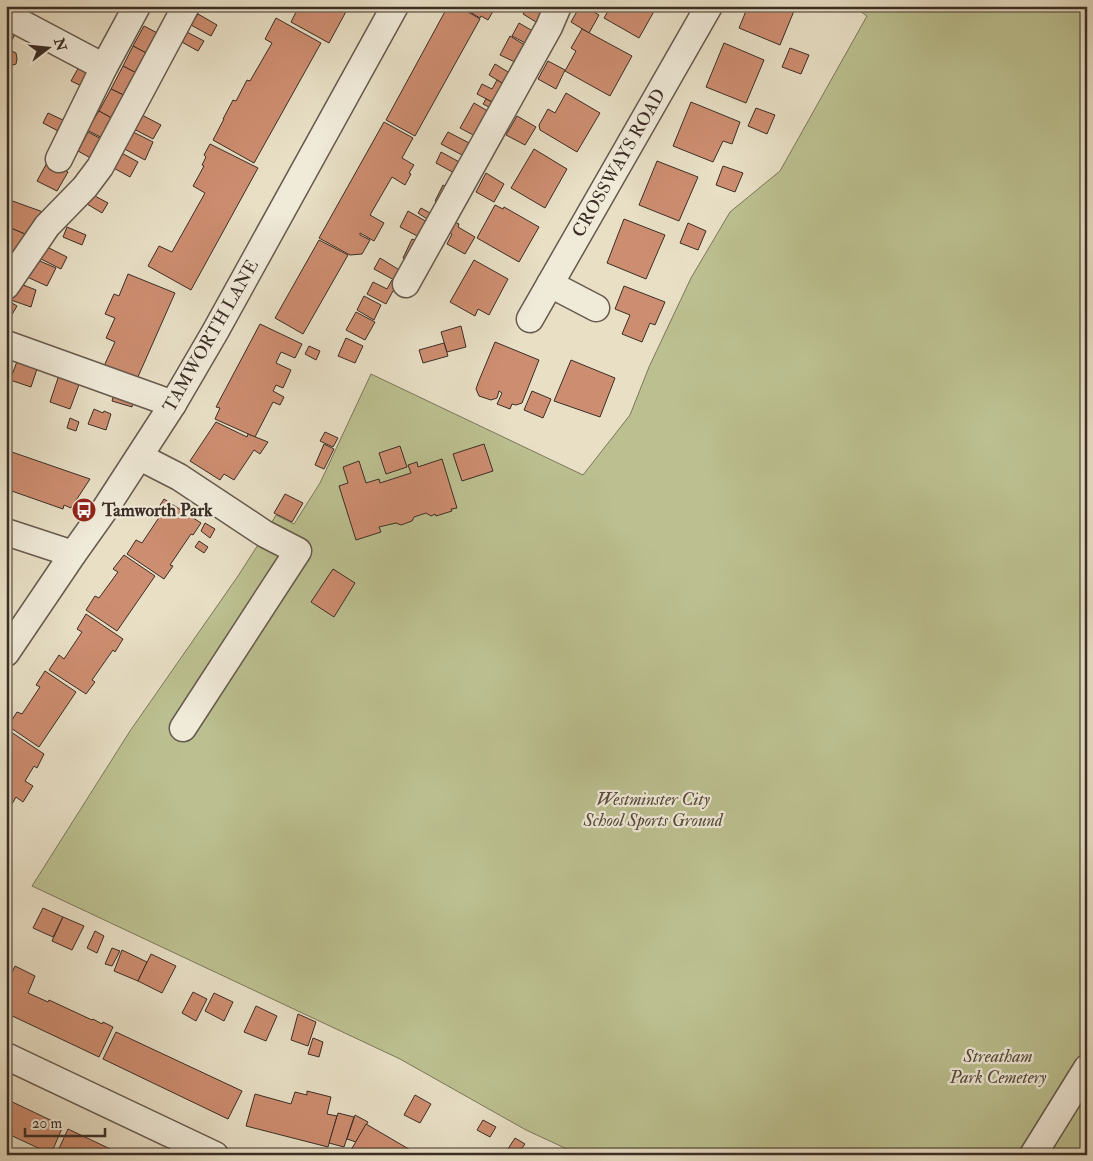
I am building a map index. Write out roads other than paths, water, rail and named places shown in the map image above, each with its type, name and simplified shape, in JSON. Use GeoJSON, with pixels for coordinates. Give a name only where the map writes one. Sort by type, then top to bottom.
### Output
{"type":"FeatureCollection","features":[{"type":"Feature","properties":{"kind":"street"},"geometry":{"type":"LineString","coordinates":[[59,159],[104,67],[137,6]]}},
{"type":"Feature","properties":{"kind":"street"},"geometry":{"type":"LineString","coordinates":[[6,286],[47,226],[85,187],[100,167],[186,6]]}},
{"type":"Feature","properties":{"kind":"street","name":"TAMWORTH LANE"},"geometry":{"type":"LineString","coordinates":[[6,653],[140,457],[173,404],[215,332],[395,6]]}},
{"type":"Feature","properties":{"kind":"street"},"geometry":{"type":"LineString","coordinates":[[406,284],[549,27],[558,6]]}},
{"type":"Feature","properties":{"kind":"street","name":"CROSSWAYS ROAD"},"geometry":{"type":"LineString","coordinates":[[530,319],[709,6]]}},
{"type":"Feature","properties":{"kind":"street"},"geometry":{"type":"LineString","coordinates":[[6,15],[104,67]]}},
{"type":"Feature","properties":{"kind":"street"},"geometry":{"type":"LineString","coordinates":[[550,284],[596,308]]}},
{"type":"Feature","properties":{"kind":"street"},"geometry":{"type":"LineString","coordinates":[[6,344],[173,404]]}},
{"type":"Feature","properties":{"kind":"street"},"geometry":{"type":"LineString","coordinates":[[140,457],[179,477],[265,534],[298,551],[183,728]]}},
{"type":"Feature","properties":{"kind":"street"},"geometry":{"type":"LineString","coordinates":[[6,532],[73,554]]}},
{"type":"Feature","properties":{"kind":"street"},"geometry":{"type":"LineString","coordinates":[[6,1056],[215,1155]]}},
{"type":"Feature","properties":{"kind":"street"},"geometry":{"type":"LineString","coordinates":[[1033,1155],[1087,1068]]}},
{"type":"Feature","properties":{"kind":"place","name":"Tamworth Park"},"geometry":{"type":"Point","coordinates":[84,510]}},
{"type":"Feature","properties":{"kind":"park label","name":"Westminster City School Sports Ground"},"geometry":{"type":"Point","coordinates":[653,810]}},
{"type":"Feature","properties":{"kind":"park label","name":"Streatham Park Cemetery"},"geometry":{"type":"Point","coordinates":[998,1066]}}]}
